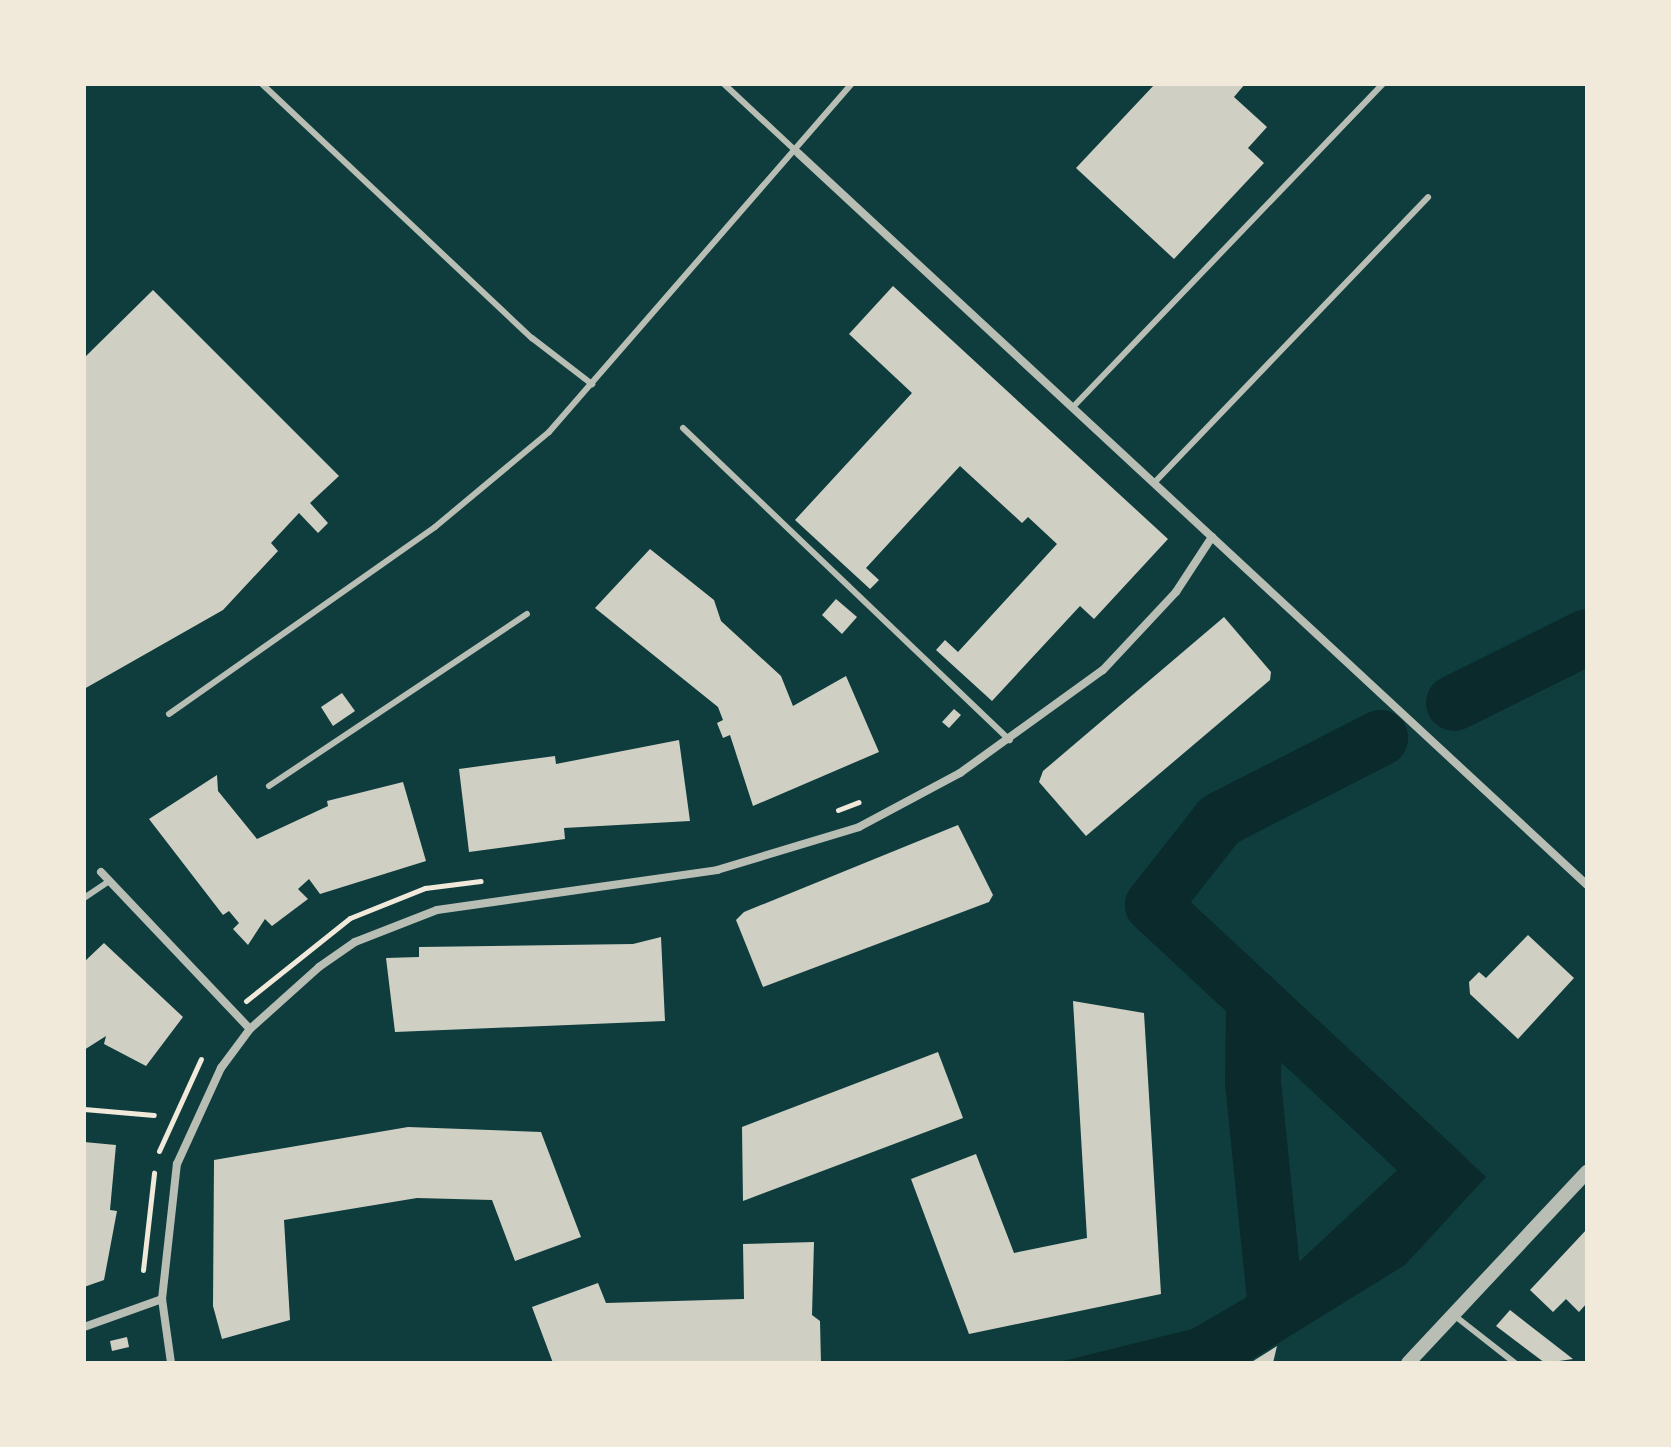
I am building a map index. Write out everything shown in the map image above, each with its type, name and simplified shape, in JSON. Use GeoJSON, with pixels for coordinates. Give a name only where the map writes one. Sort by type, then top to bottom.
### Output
{"type":"FeatureCollection","features":[{"type":"Feature","properties":{"kind":"street"},"geometry":{"type":"LineString","coordinates":[[798,153],[1587,885]]}},
{"type":"Feature","properties":{"kind":"street"},"geometry":{"type":"LineString","coordinates":[[171,1363],[162,1299],[177,1164],[221,1068],[250,1029],[319,967],[401,922],[772,857],[926,795],[1010,740],[1103,670],[1176,592],[1212,537]]}},
{"type":"Feature","properties":{"kind":"street"},"geometry":{"type":"LineString","coordinates":[[101,872],[250,1029]]}},
{"type":"Feature","properties":{"kind":"street"},"geometry":{"type":"LineString","coordinates":[[1408,1363],[1587,1172]]}},
{"type":"Feature","properties":{"kind":"street"},"geometry":{"type":"LineString","coordinates":[[84,1327],[162,1299]]}},
{"type":"Feature","properties":{"kind":"lane"},"geometry":{"type":"LineString","coordinates":[[262,84],[532,338],[592,384]]}},
{"type":"Feature","properties":{"kind":"lane"},"geometry":{"type":"LineString","coordinates":[[724,84],[798,153]]}},
{"type":"Feature","properties":{"kind":"lane"},"geometry":{"type":"LineString","coordinates":[[169,714],[435,527],[549,432],[798,153],[852,84]]}},
{"type":"Feature","properties":{"kind":"lane"},"geometry":{"type":"LineString","coordinates":[[1073,407],[1383,84]]}},
{"type":"Feature","properties":{"kind":"lane"},"geometry":{"type":"LineString","coordinates":[[1154,483],[1428,197]]}},
{"type":"Feature","properties":{"kind":"lane"},"geometry":{"type":"LineString","coordinates":[[683,428],[1010,740]]}},
{"type":"Feature","properties":{"kind":"lane"},"geometry":{"type":"LineString","coordinates":[[269,786],[527,614]]}},
{"type":"Feature","properties":{"kind":"lane"},"geometry":{"type":"LineString","coordinates":[[84,898],[109,881]]}},
{"type":"Feature","properties":{"kind":"lane"},"geometry":{"type":"LineString","coordinates":[[1452,1314],[1515,1363]]}},
{"type":"Feature","properties":{"kind":"path"},"geometry":{"type":"LineString","coordinates":[[84,1109],[154,1115]]}},
{"type":"Feature","properties":{"kind":"water"},"geometry":{"type":"Polygon","coordinates":[[[1438,1132],[1486,1177],[1405,1265],[1246,1363],[1055,1363],[1192,1329],[1285,1275],[1438,1132]]]}},
{"type":"Feature","properties":{"kind":"building"},"geometry":{"type":"Polygon","coordinates":[[[1155,84],[1245,84],[1234,97],[1267,127],[1248,148],[1264,163],[1174,259],[1076,168],[1155,84]]]}},
{"type":"Feature","properties":{"kind":"building"},"geometry":{"type":"Polygon","coordinates":[[[893,286],[1168,539],[1094,619],[1080,606],[992,701],[936,650],[945,640],[958,652],[1057,544],[1028,517],[1022,523],[960,466],[866,568],[879,580],[870,589],[795,520],[912,393],[849,334],[893,286]]]}},
{"type":"Feature","properties":{"kind":"building"},"geometry":{"type":"Polygon","coordinates":[[[153,290],[339,476],[310,503],[328,523],[318,533],[299,513],[271,543],[278,551],[223,610],[84,689],[84,358],[153,290]]]}},
{"type":"Feature","properties":{"kind":"building"},"geometry":{"type":"Polygon","coordinates":[[[650,549],[714,600],[721,621],[781,676],[793,706],[846,676],[879,752],[753,806],[730,735],[723,738],[717,723],[723,720],[718,707],[595,608],[650,549]]]}},
{"type":"Feature","properties":{"kind":"building"},"geometry":{"type":"Polygon","coordinates":[[[836,599],[857,617],[842,634],[822,615],[836,599]]]}},
{"type":"Feature","properties":{"kind":"building"},"geometry":{"type":"Polygon","coordinates":[[[1224,617],[1271,672],[1270,680],[1086,836],[1039,782],[1043,771],[1224,617]]]}},
{"type":"Feature","properties":{"kind":"building"},"geometry":{"type":"Polygon","coordinates":[[[342,693],[355,711],[333,726],[321,707],[342,693]]]}},
{"type":"Feature","properties":{"kind":"building"},"geometry":{"type":"Polygon","coordinates":[[[954,709],[961,715],[949,728],[942,722],[954,709]]]}},
{"type":"Feature","properties":{"kind":"building"},"geometry":{"type":"Polygon","coordinates":[[[679,740],[690,821],[564,828],[565,839],[469,852],[459,769],[555,756],[556,764],[679,740]]]}},
{"type":"Feature","properties":{"kind":"building"},"geometry":{"type":"Polygon","coordinates":[[[217,775],[218,791],[257,839],[328,806],[327,801],[403,782],[426,861],[320,894],[309,879],[298,889],[308,899],[272,926],[265,919],[248,945],[233,929],[239,923],[229,911],[223,915],[149,819],[217,775]]]}},
{"type":"Feature","properties":{"kind":"building"},"geometry":{"type":"Polygon","coordinates":[[[958,825],[993,895],[989,902],[763,987],[736,920],[744,912],[958,825]]]}},
{"type":"Feature","properties":{"kind":"building"},"geometry":{"type":"Polygon","coordinates":[[[1528,935],[1574,978],[1518,1039],[1470,994],[1469,982],[1479,972],[1486,978],[1528,935]]]}},
{"type":"Feature","properties":{"kind":"building"},"geometry":{"type":"Polygon","coordinates":[[[661,937],[665,1021],[395,1032],[386,958],[419,957],[419,947],[633,944],[661,937]]]}},
{"type":"Feature","properties":{"kind":"building"},"geometry":{"type":"Polygon","coordinates":[[[104,943],[183,1017],[146,1066],[104,1044],[106,1036],[84,1050],[84,962],[104,943]]]}},
{"type":"Feature","properties":{"kind":"building"},"geometry":{"type":"Polygon","coordinates":[[[1073,1001],[1144,1013],[1161,1294],[969,1334],[911,1179],[976,1154],[1014,1253],[1087,1238],[1073,1001]]]}},
{"type":"Feature","properties":{"kind":"building"},"geometry":{"type":"Polygon","coordinates":[[[938,1052],[963,1118],[743,1201],[742,1127],[938,1052]]]}},
{"type":"Feature","properties":{"kind":"building"},"geometry":{"type":"Polygon","coordinates":[[[408,1127],[541,1132],[581,1237],[515,1261],[492,1200],[417,1198],[284,1220],[290,1320],[222,1339],[213,1306],[214,1160],[408,1127]]]}},
{"type":"Feature","properties":{"kind":"building"},"geometry":{"type":"Polygon","coordinates":[[[84,1142],[116,1145],[110,1210],[117,1211],[104,1280],[84,1287],[84,1142]]]}},
{"type":"Feature","properties":{"kind":"building"},"geometry":{"type":"Polygon","coordinates":[[[1587,1229],[1587,1303],[1579,1312],[1566,1299],[1553,1312],[1530,1290],[1587,1229]]]}},
{"type":"Feature","properties":{"kind":"building"},"geometry":{"type":"Polygon","coordinates":[[[814,1242],[812,1315],[820,1321],[821,1363],[553,1363],[532,1307],[598,1283],[606,1303],[744,1299],[743,1244],[814,1242]]]}},
{"type":"Feature","properties":{"kind":"building"},"geometry":{"type":"Polygon","coordinates":[[[1510,1310],[1573,1359],[1545,1363],[1496,1326],[1510,1310]]]}},
{"type":"Feature","properties":{"kind":"building"},"geometry":{"type":"Polygon","coordinates":[[[127,1337],[129,1347],[112,1351],[110,1341],[127,1337]]]}},
{"type":"Feature","properties":{"kind":"building"},"geometry":{"type":"Polygon","coordinates":[[[1277,1346],[1273,1363],[1250,1363],[1277,1346]]]}},
{"type":"Feature","properties":{"kind":"waterway"},"geometry":{"type":"LineString","coordinates":[[1454,703],[1587,637]]}},
{"type":"Feature","properties":{"kind":"waterway"},"geometry":{"type":"LineString","coordinates":[[1276,1309],[1253,1084],[1254,999],[1153,905],[1220,820],[1380,738]]}},
{"type":"Feature","properties":{"kind":"waterway"},"geometry":{"type":"LineString","coordinates":[[1254,999],[1442,1174]]}}]}
